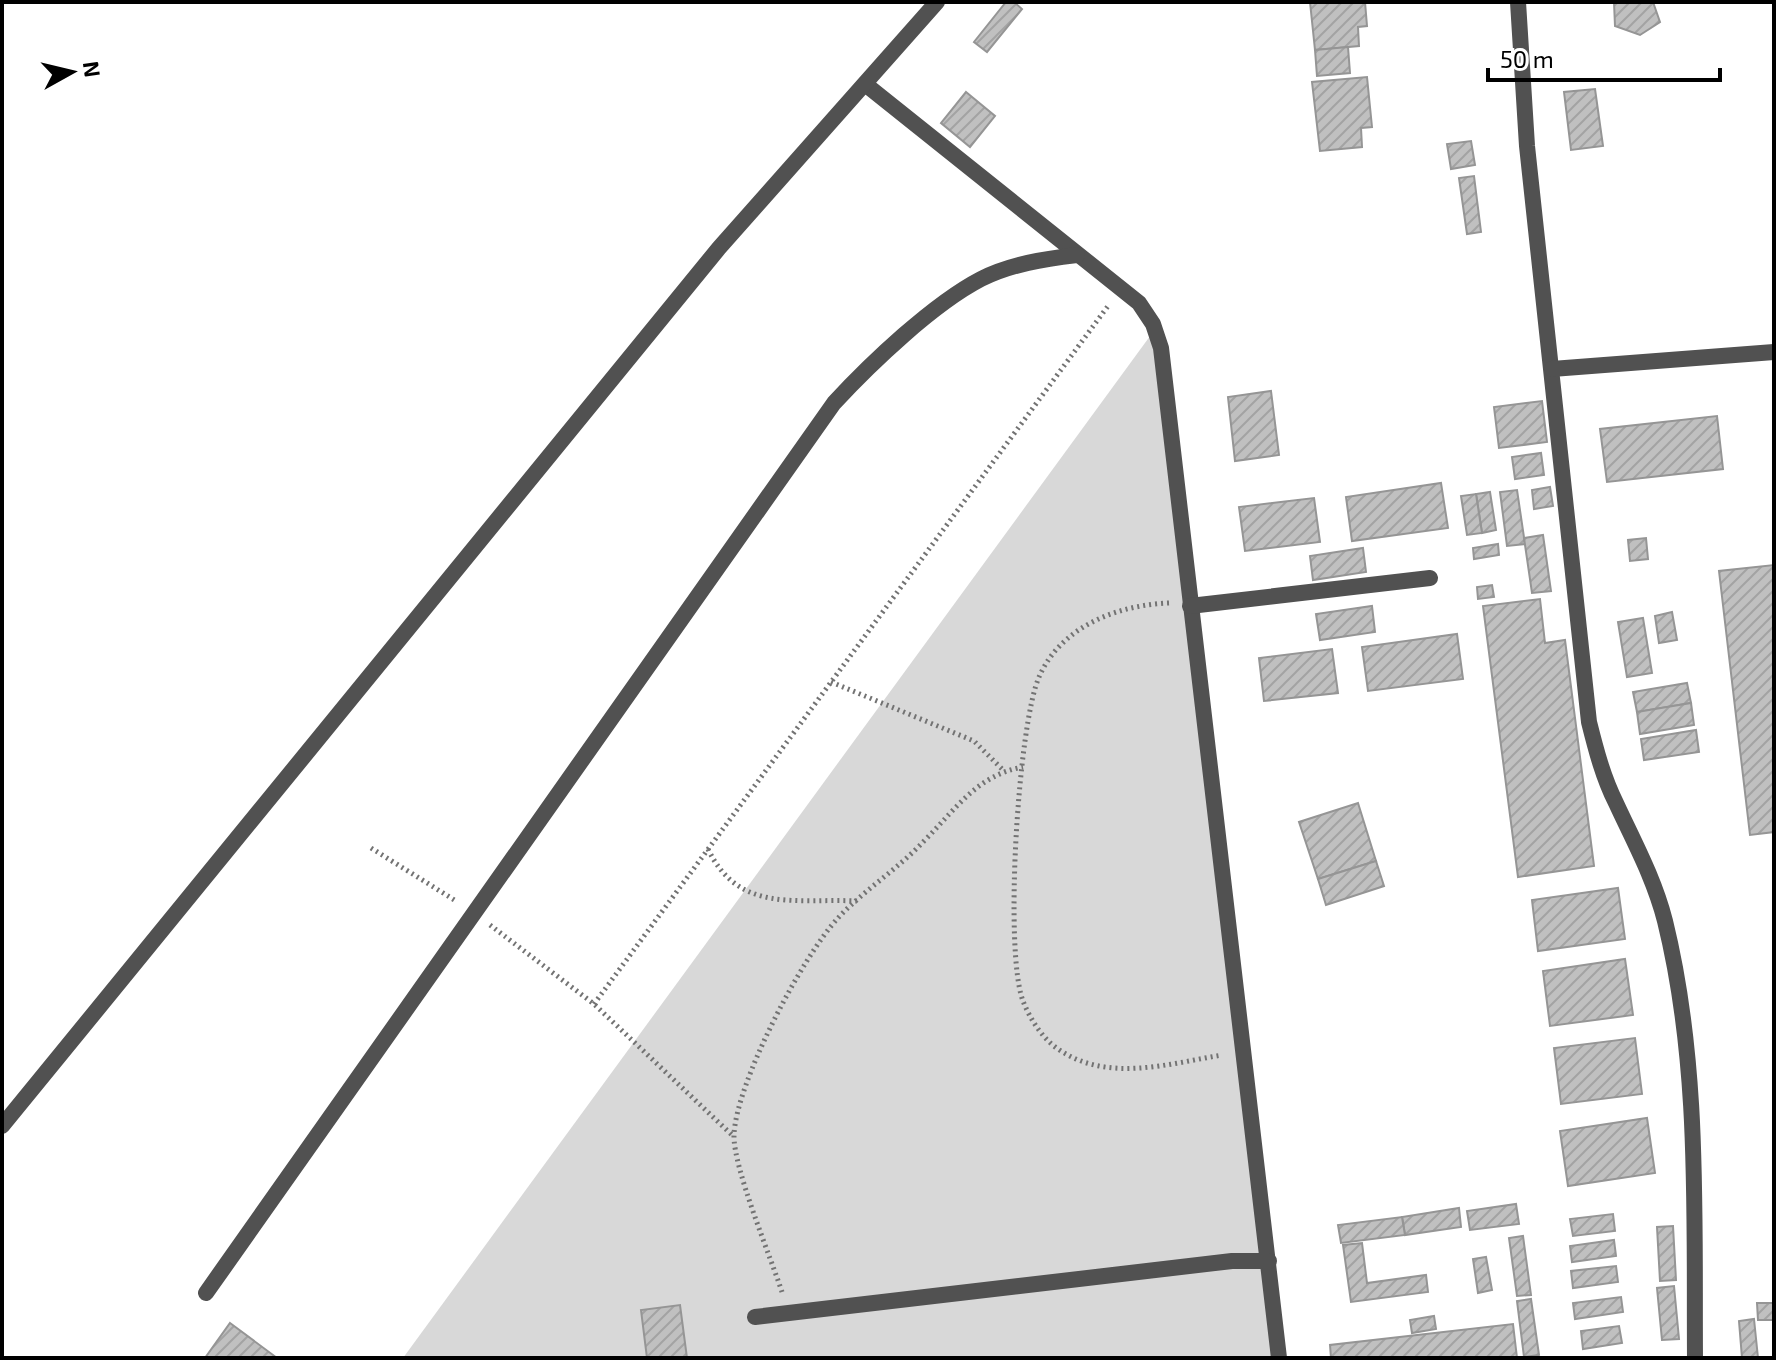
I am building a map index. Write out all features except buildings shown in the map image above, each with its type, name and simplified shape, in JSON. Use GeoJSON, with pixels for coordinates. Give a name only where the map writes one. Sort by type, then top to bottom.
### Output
{"type":"FeatureCollection","features":[{"type":"Feature","properties":{"kind":"street"},"geometry":{"type":"LineString","coordinates":[[2,1126],[719,248],[937,2]]}},
{"type":"Feature","properties":{"kind":"street"},"geometry":{"type":"LineString","coordinates":[[1518,2],[1521,90],[1589,722],[1600,764],[1652,880],[1665,922],[1687,1059],[1694,1162],[1695,1358]]}},
{"type":"Feature","properties":{"kind":"street"},"geometry":{"type":"LineString","coordinates":[[865,84],[1139,303],[1153,324],[1161,348],[1279,1358]]}},
{"type":"Feature","properties":{"kind":"street"},"geometry":{"type":"LineString","coordinates":[[206,1293],[834,403],[859,377],[952,297],[981,279],[1012,266],[1077,255]]}},
{"type":"Feature","properties":{"kind":"street"},"geometry":{"type":"LineString","coordinates":[[1552,369],[1774,352]]}},
{"type":"Feature","properties":{"kind":"street"},"geometry":{"type":"LineString","coordinates":[[1190,606],[1430,578]]}},
{"type":"Feature","properties":{"kind":"street"},"geometry":{"type":"LineString","coordinates":[[755,1317],[1232,1261],[1269,1261]]}},
{"type":"Feature","properties":{"kind":"path"},"geometry":{"type":"LineString","coordinates":[[594,1004],[1121,289]]}},
{"type":"Feature","properties":{"kind":"path"},"geometry":{"type":"LineString","coordinates":[[1190,606],[1146,604],[1119,609],[1072,635],[1039,677],[1023,767],[1014,881],[1017,969],[1022,999],[1035,1026],[1056,1048],[1082,1063],[1111,1069],[1141,1068],[1242,1051]]}},
{"type":"Feature","properties":{"kind":"path"},"geometry":{"type":"LineString","coordinates":[[831,682],[974,741],[1003,770]]}},
{"type":"Feature","properties":{"kind":"path"},"geometry":{"type":"LineString","coordinates":[[734,1136],[755,1064],[802,965],[831,926],[916,850],[985,779],[1003,770],[1023,767]]}},
{"type":"Feature","properties":{"kind":"path"},"geometry":{"type":"LineString","coordinates":[[371,848],[476,914],[594,1004],[734,1136],[789,1313]]}},
{"type":"Feature","properties":{"kind":"path"},"geometry":{"type":"LineString","coordinates":[[708,849],[716,866],[741,890],[776,899],[857,901]]}},
{"type":"Feature","properties":{"kind":"shaded area"},"geometry":{"type":"Polygon","coordinates":[[[1153,332],[1276,1358],[403,1358],[1153,332]]]}}]}
